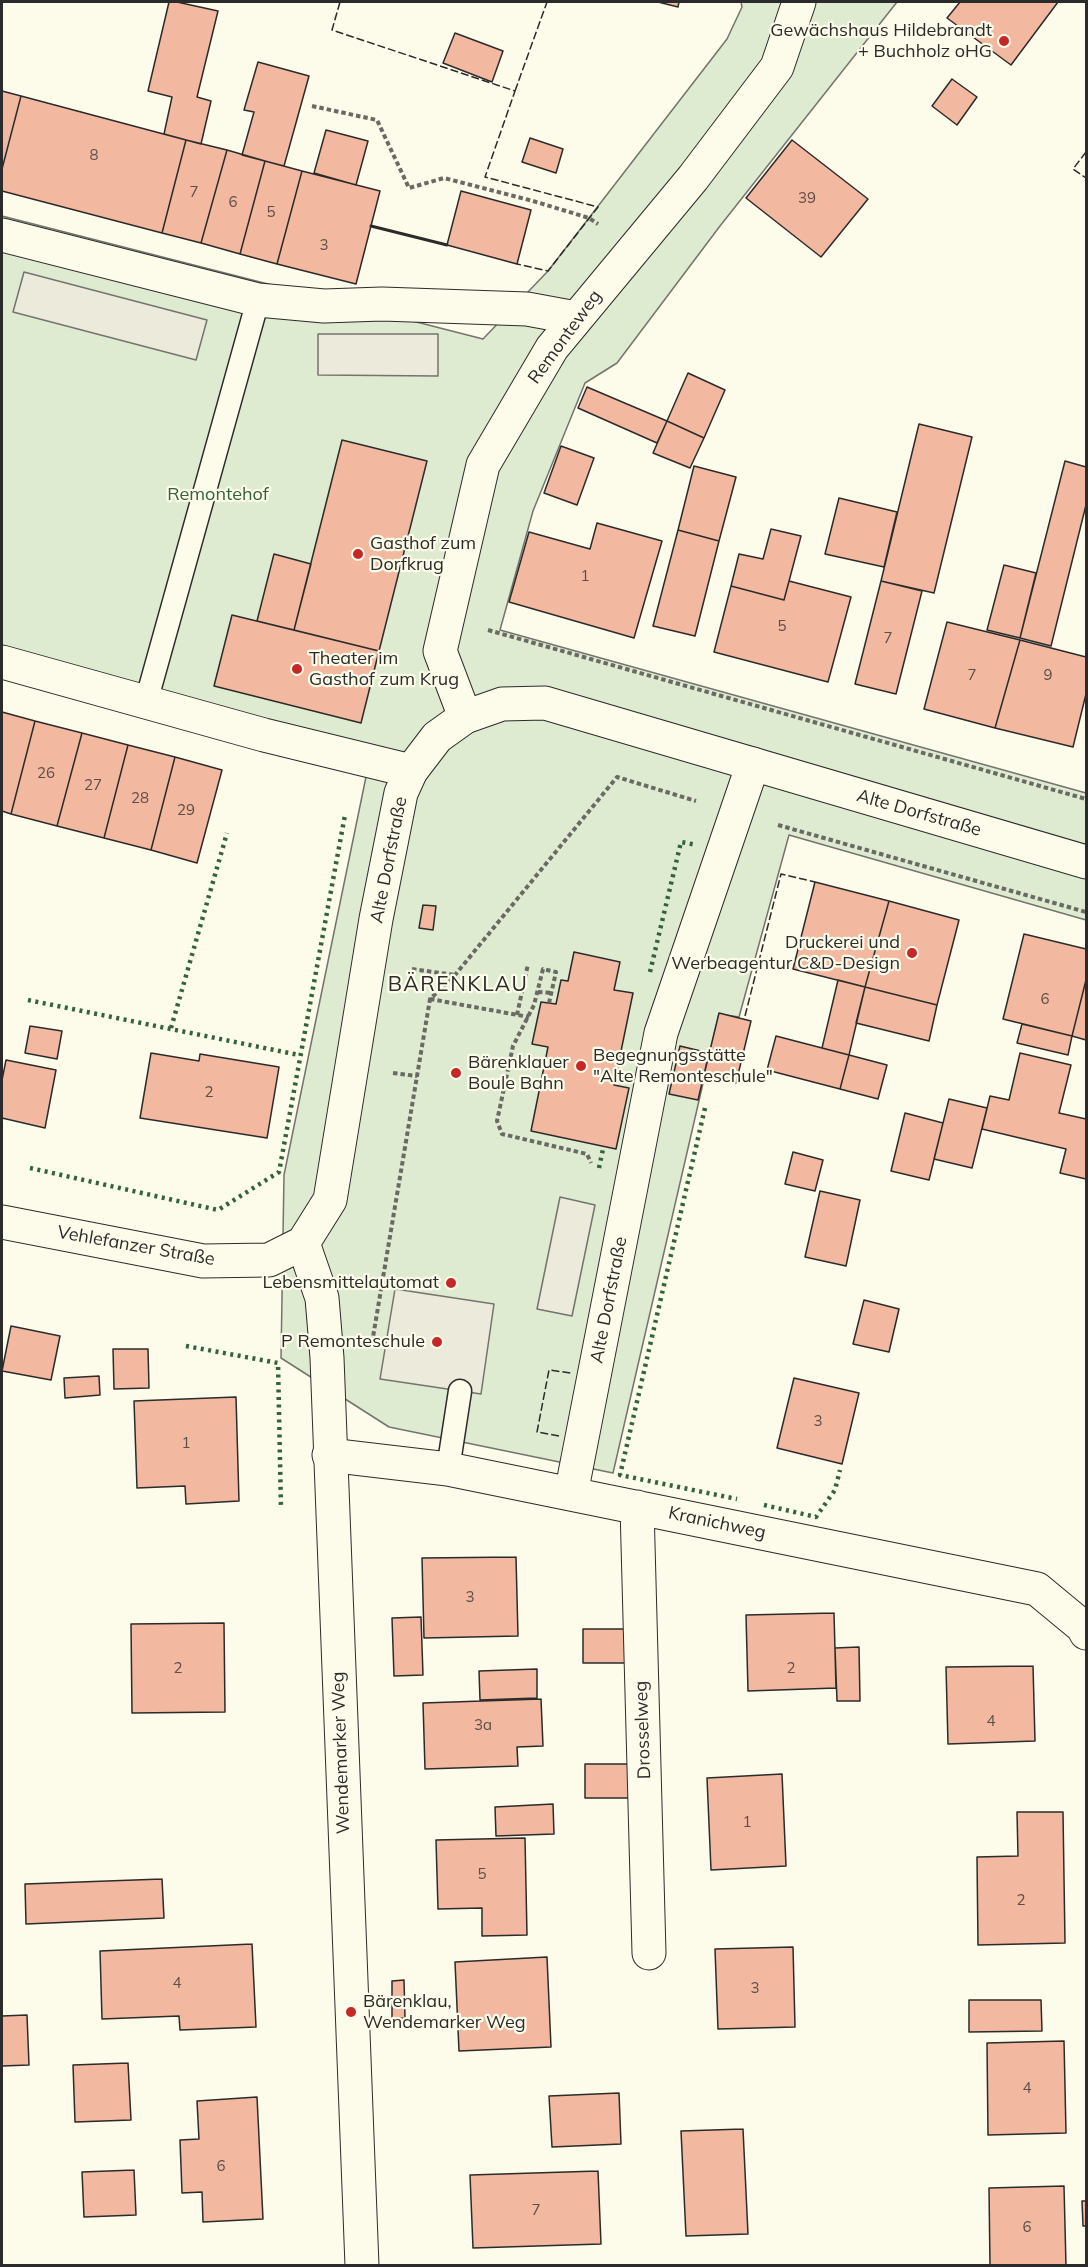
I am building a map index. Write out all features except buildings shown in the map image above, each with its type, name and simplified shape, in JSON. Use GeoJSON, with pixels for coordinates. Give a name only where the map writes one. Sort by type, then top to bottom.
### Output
{"type":"FeatureCollection","features":[{"type":"Feature","properties":{"kind":"street","name":"Remonteweg"},"geometry":{"type":"LineString","coordinates":[[465,717],[440,651],[483,465],[552,348],[693,178],[777,68],[799,2]]}},
{"type":"Feature","properties":{"kind":"street"},"geometry":{"type":"LineString","coordinates":[[2,234],[258,300],[324,306],[382,304],[527,309],[576,318]]}},
{"type":"Feature","properties":{"kind":"street"},"geometry":{"type":"LineString","coordinates":[[2,662],[264,735],[411,771]]}},
{"type":"Feature","properties":{"kind":"street","name":"Alte Dorfstraße"},"geometry":{"type":"LineString","coordinates":[[303,1244],[330,1200],[376,919],[400,793],[411,771],[437,737],[465,717],[502,704],[545,703],[1086,862]]}},
{"type":"Feature","properties":{"kind":"street","name":"Alte Dorfstraße"},"geometry":{"type":"LineString","coordinates":[[571,1494],[661,1033],[753,764]]}},
{"type":"Feature","properties":{"kind":"street","name":"Vehlefanzer Straße"},"geometry":{"type":"LineString","coordinates":[[2,1222],[203,1261],[269,1260],[303,1244]]}},
{"type":"Feature","properties":{"kind":"street","name":"Wendemarker Weg"},"geometry":{"type":"LineString","coordinates":[[303,1244],[322,1298],[327,1358],[362,2265]]}},
{"type":"Feature","properties":{"kind":"street","name":"Kranichweg"},"geometry":{"type":"LineString","coordinates":[[329,1455],[448,1469],[1037,1589],[1083,1627],[1086,1633]]}},
{"type":"Feature","properties":{"kind":"street","name":"Drosselweg"},"geometry":{"type":"LineString","coordinates":[[637,1507],[650,1953]]}},
{"type":"Feature","properties":{"kind":"lane"},"geometry":{"type":"LineString","coordinates":[[146,702],[258,300]]}},
{"type":"Feature","properties":{"kind":"lane"},"geometry":{"type":"LineString","coordinates":[[448,1469],[460,1391]]}},
{"type":"Feature","properties":{"kind":"path"},"geometry":{"type":"LineString","coordinates":[[312,106],[377,120],[409,188],[444,178],[533,201],[589,218],[633,248]]}},
{"type":"Feature","properties":{"kind":"path"},"geometry":{"type":"LineString","coordinates":[[447,618],[1086,800]]}},
{"type":"Feature","properties":{"kind":"path"},"geometry":{"type":"LineString","coordinates":[[327,1358],[368,1364],[430,999],[455,975],[617,777],[1086,912]]}},
{"type":"Feature","properties":{"kind":"path"},"geometry":{"type":"LineString","coordinates":[[517,1015],[528,964]]}},
{"type":"Feature","properties":{"kind":"path"},"geometry":{"type":"LineString","coordinates":[[549,1003],[556,972],[543,969],[530,1017],[513,1046],[497,1121],[502,1134],[587,1154],[591,1165]]}},
{"type":"Feature","properties":{"kind":"path"},"geometry":{"type":"LineString","coordinates":[[538,992],[552,993]]}},
{"type":"Feature","properties":{"kind":"path"},"geometry":{"type":"LineString","coordinates":[[430,999],[530,1017]]}},
{"type":"Feature","properties":{"kind":"green space","name":"Remontehof"},"geometry":{"type":"Polygon","coordinates":[[[741,2],[897,2],[720,226],[617,363],[585,383],[533,511],[500,630],[1086,793],[1086,920],[789,835],[739,1017],[719,1014],[613,1473],[389,1427],[281,1358],[284,1175],[367,772],[2,676],[2,216],[483,339],[548,271],[727,39],[742,7],[741,2]]]}},
{"type":"Feature","properties":{"kind":"shaded area"},"geometry":{"type":"Polygon","coordinates":[[[24,272],[207,320],[196,360],[13,312],[24,272]]]}},
{"type":"Feature","properties":{"kind":"shaded area"},"geometry":{"type":"Polygon","coordinates":[[[318,334],[438,334],[438,376],[318,375],[318,334]]]}},
{"type":"Feature","properties":{"kind":"shaded area"},"geometry":{"type":"Polygon","coordinates":[[[560,1197],[595,1205],[572,1316],[537,1309],[560,1197]]]}},
{"type":"Feature","properties":{"kind":"shaded area","name":"P Remonteschule"},"geometry":{"type":"Polygon","coordinates":[[[395,1289],[494,1304],[481,1394],[380,1379],[395,1289]]]}},
{"type":"Feature","properties":{"kind":"hedge"},"geometry":{"type":"LineString","coordinates":[[30,1168],[218,1210],[279,1172],[345,815]]}},
{"type":"Feature","properties":{"kind":"hedge"},"geometry":{"type":"LineString","coordinates":[[171,1028],[227,833]]}},
{"type":"Feature","properties":{"kind":"hedge"},"geometry":{"type":"LineString","coordinates":[[650,972],[681,842],[697,845]]}},
{"type":"Feature","properties":{"kind":"hedge"},"geometry":{"type":"LineString","coordinates":[[28,1000],[299,1055]]}},
{"type":"Feature","properties":{"kind":"hedge"},"geometry":{"type":"LineString","coordinates":[[705,1108],[620,1475],[737,1499]]}},
{"type":"Feature","properties":{"kind":"hedge"},"geometry":{"type":"LineString","coordinates":[[599,1168],[603,1149]]}},
{"type":"Feature","properties":{"kind":"hedge"},"geometry":{"type":"LineString","coordinates":[[186,1346],[278,1363],[281,1509]]}},
{"type":"Feature","properties":{"kind":"hedge"},"geometry":{"type":"LineString","coordinates":[[764,1505],[816,1517],[835,1490],[840,1470]]}},
{"type":"Feature","properties":{"kind":"fence"},"geometry":{"type":"LineString","coordinates":[[340,2],[332,30],[515,91],[485,177],[598,207],[548,271],[517,264]]}},
{"type":"Feature","properties":{"kind":"fence"},"geometry":{"type":"LineString","coordinates":[[515,91],[547,2]]}},
{"type":"Feature","properties":{"kind":"fence"},"geometry":{"type":"LineString","coordinates":[[1086,152],[1073,169],[1086,178]]}},
{"type":"Feature","properties":{"kind":"fence"},"geometry":{"type":"LineString","coordinates":[[745,1016],[781,874],[815,882]]}},
{"type":"Feature","properties":{"kind":"fence"},"geometry":{"type":"LineString","coordinates":[[559,1436],[537,1432],[549,1370],[571,1373]]}},
{"type":"Feature","properties":{"kind":"wall"},"geometry":{"type":"LineString","coordinates":[[371,226],[447,245]]}},
{"type":"Feature","properties":{"kind":"place","name":"Gewächshaus Hildebrandt + Buchholz oHG"},"geometry":{"type":"Point","coordinates":[1004,41]}},
{"type":"Feature","properties":{"kind":"place","name":"Gasthof zum Dorfkrug"},"geometry":{"type":"Point","coordinates":[358,554]}},
{"type":"Feature","properties":{"kind":"place","name":"Theater im Gasthof zum Krug"},"geometry":{"type":"Point","coordinates":[297,669]}},
{"type":"Feature","properties":{"kind":"place","name":"Druckerei und Werbeagentur C&D-Design"},"geometry":{"type":"Point","coordinates":[912,953]}},
{"type":"Feature","properties":{"kind":"place","name":"Begegnungsstätte \"Alte Remonteschule\""},"geometry":{"type":"Point","coordinates":[581,1066]}},
{"type":"Feature","properties":{"kind":"place","name":"Bärenklauer Boule Bahn"},"geometry":{"type":"Point","coordinates":[456,1073]}},
{"type":"Feature","properties":{"kind":"place","name":"Lebensmittelautomat"},"geometry":{"type":"Point","coordinates":[451,1283]}},
{"type":"Feature","properties":{"kind":"place","name":"P Remonteschule"},"geometry":{"type":"Point","coordinates":[437,1342]}},
{"type":"Feature","properties":{"kind":"place","name":"Bärenklau, Wendemarker Weg"},"geometry":{"type":"Point","coordinates":[351,2012]}},
{"type":"Feature","properties":{"kind":"district","name":"BÄRENKLAU"},"geometry":{"type":"Point","coordinates":[458,985]}}]}
